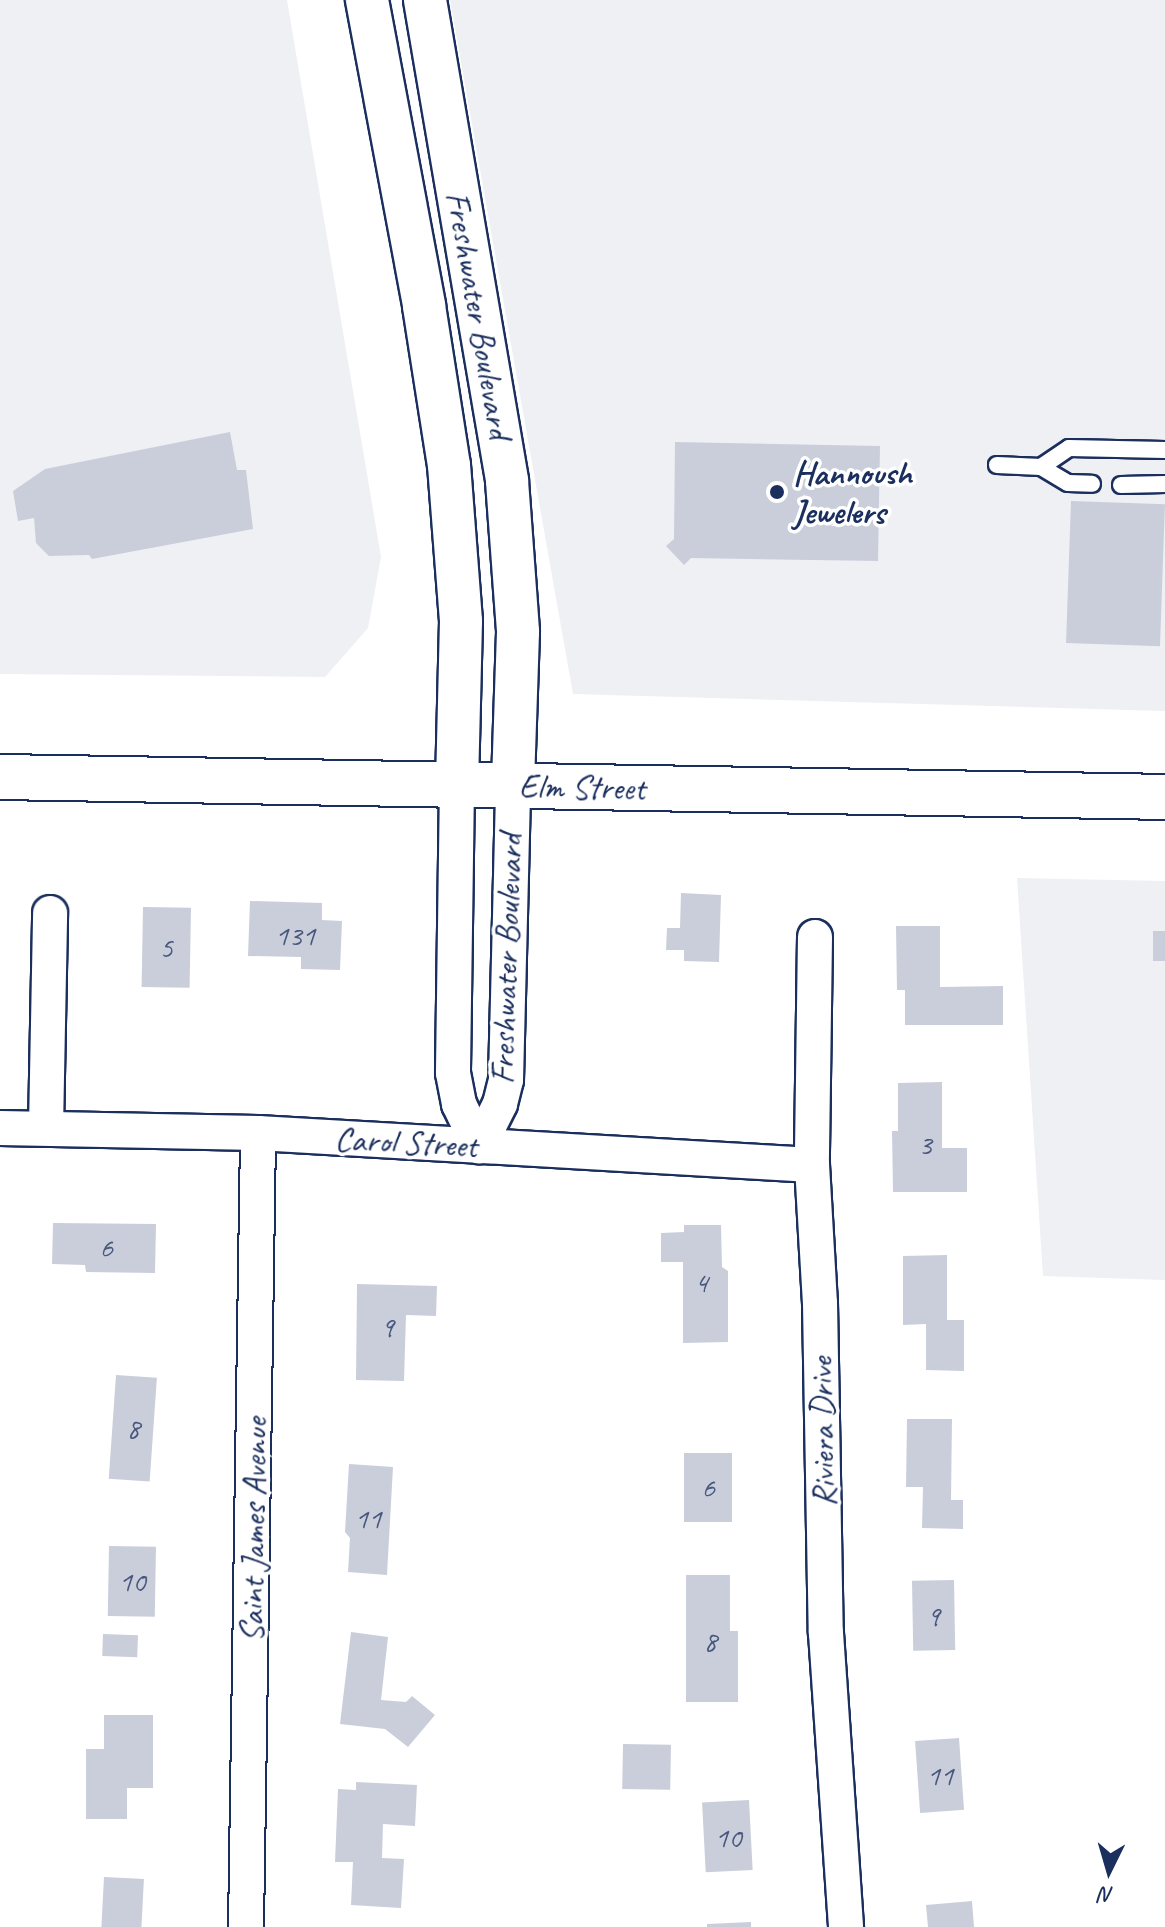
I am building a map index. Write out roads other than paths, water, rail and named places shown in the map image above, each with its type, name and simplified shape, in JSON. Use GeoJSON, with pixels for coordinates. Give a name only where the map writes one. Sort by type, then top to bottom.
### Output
{"type":"FeatureCollection","features":[{"type":"Feature","properties":{"kind":"main road","name":"Elm Street"},"geometry":{"type":"LineString","coordinates":[[0,777],[1165,797]]}},
{"type":"Feature","properties":{"kind":"street","name":"Freshwater Boulevard"},"geometry":{"type":"LineString","coordinates":[[367,0],[421,291],[449,465],[461,621],[453,1073],[459,1104],[479,1146]]}},
{"type":"Feature","properties":{"kind":"street","name":"Freshwater Boulevard"},"geometry":{"type":"LineString","coordinates":[[425,0],[507,481],[518,632],[506,1080],[500,1104],[479,1146]]}},
{"type":"Feature","properties":{"kind":"street"},"geometry":{"type":"LineString","coordinates":[[46,1128],[50,913]]}},
{"type":"Feature","properties":{"kind":"street","name":"Riviera Drive"},"geometry":{"type":"LineString","coordinates":[[815,937],[812,1165],[820,1303],[826,1633],[846,1927]]}},
{"type":"Feature","properties":{"kind":"street","name":"Carol Street"},"geometry":{"type":"LineString","coordinates":[[0,1128],[258,1133],[812,1165]]}},
{"type":"Feature","properties":{"kind":"street","name":"Saint James Avenue"},"geometry":{"type":"LineString","coordinates":[[246,1927],[258,1133]]}},
{"type":"Feature","properties":{"kind":"lane"},"geometry":{"type":"LineString","coordinates":[[1041,467],[1069,448],[1165,450]]}},
{"type":"Feature","properties":{"kind":"lane"},"geometry":{"type":"LineString","coordinates":[[997,465],[1041,467],[1068,483],[1092,484]]}},
{"type":"Feature","properties":{"kind":"lane"},"geometry":{"type":"LineString","coordinates":[[1121,485],[1165,484]]}},
{"type":"Feature","properties":{"kind":"place","name":"Hannoush Jewelers"},"geometry":{"type":"Point","coordinates":[777,492]}}]}
